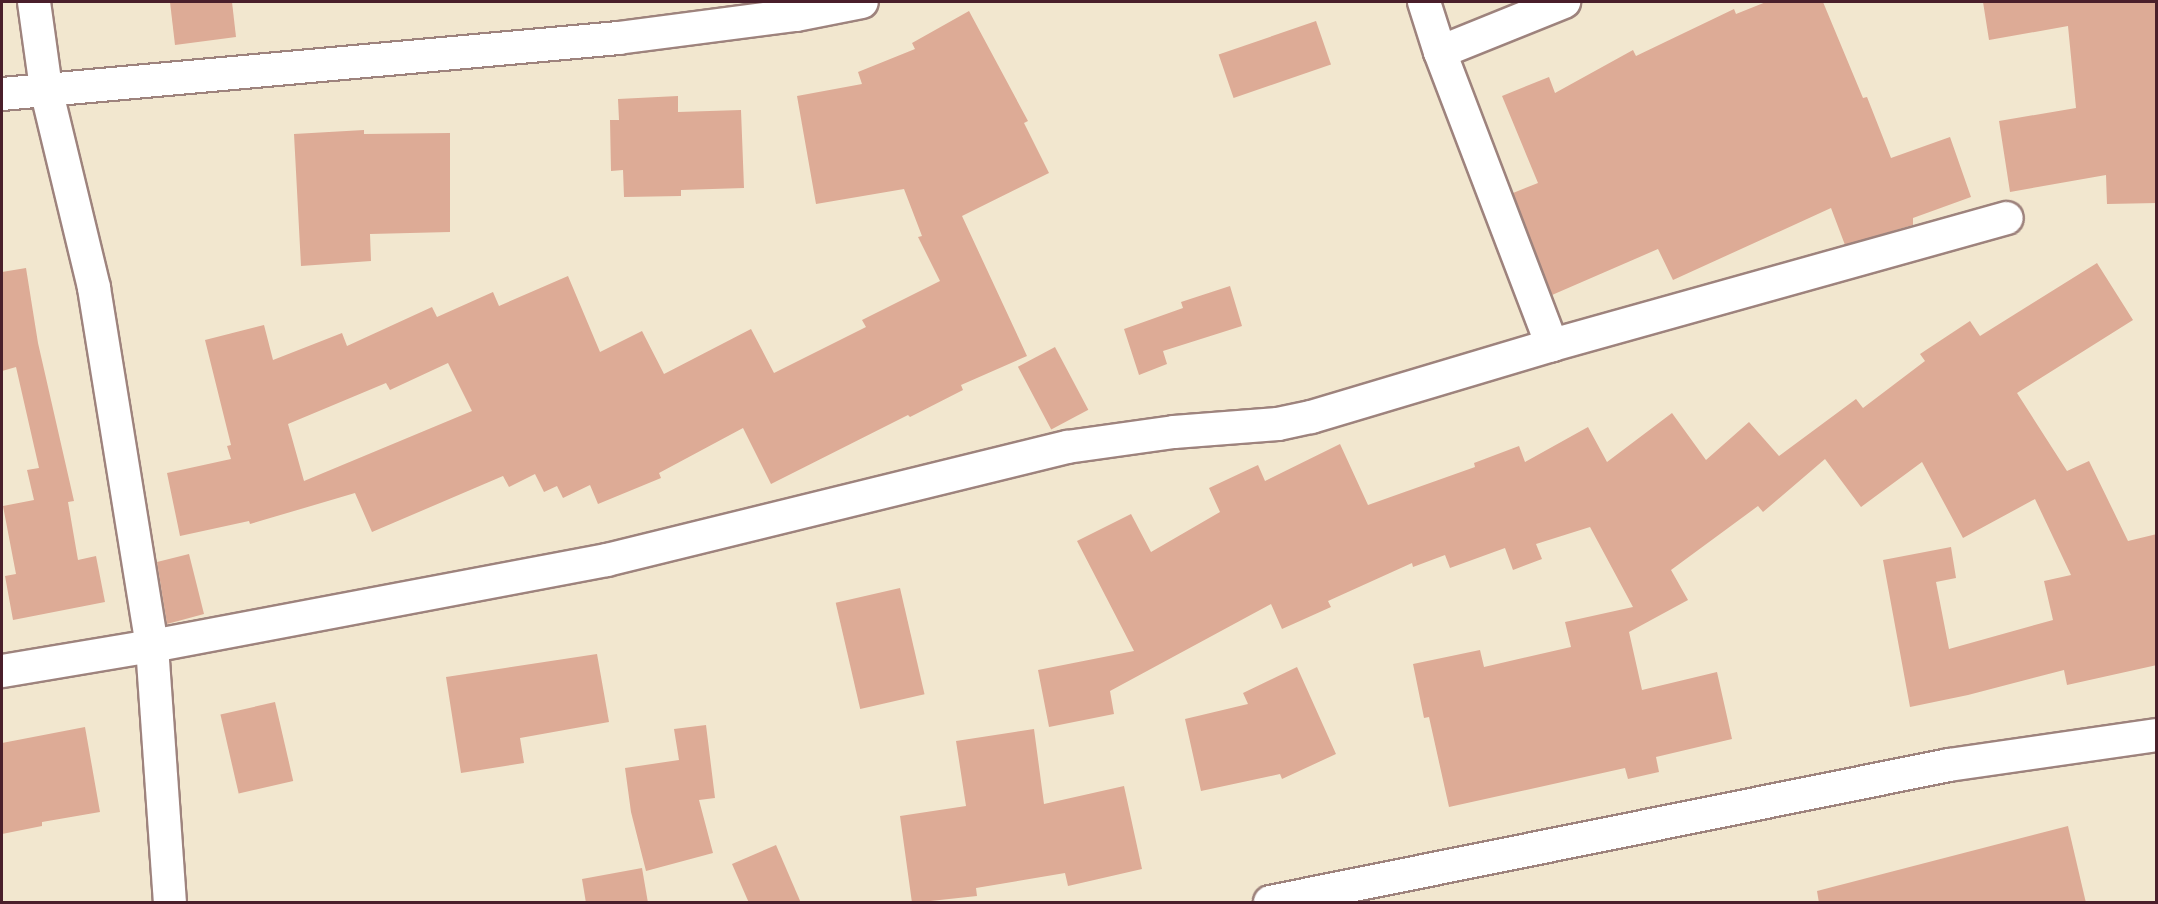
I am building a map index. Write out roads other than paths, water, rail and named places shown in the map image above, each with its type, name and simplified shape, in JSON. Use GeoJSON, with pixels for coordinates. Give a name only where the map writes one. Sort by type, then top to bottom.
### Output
{"type":"FeatureCollection","features":[{"type":"Feature","properties":{"kind":"street"},"geometry":{"type":"LineString","coordinates":[[34,2],[46,89],[94,288],[152,646],[170,903]]}},
{"type":"Feature","properties":{"kind":"street"},"geometry":{"type":"LineString","coordinates":[[2,94],[618,38],[796,15],[862,2]]}},
{"type":"Feature","properties":{"kind":"street"},"geometry":{"type":"LineString","coordinates":[[1424,2],[1440,52],[1552,345]]}},
{"type":"Feature","properties":{"kind":"street"},"geometry":{"type":"LineString","coordinates":[[1440,52],[1564,2]]}},
{"type":"Feature","properties":{"kind":"street"},"geometry":{"type":"LineString","coordinates":[[2,671],[152,646],[607,560],[1066,447],[1174,432],[1289,422],[1552,345],[2007,218]]}},
{"type":"Feature","properties":{"kind":"street"},"geometry":{"type":"LineString","coordinates":[[1270,903],[1949,765],[2157,735]]}}]}
